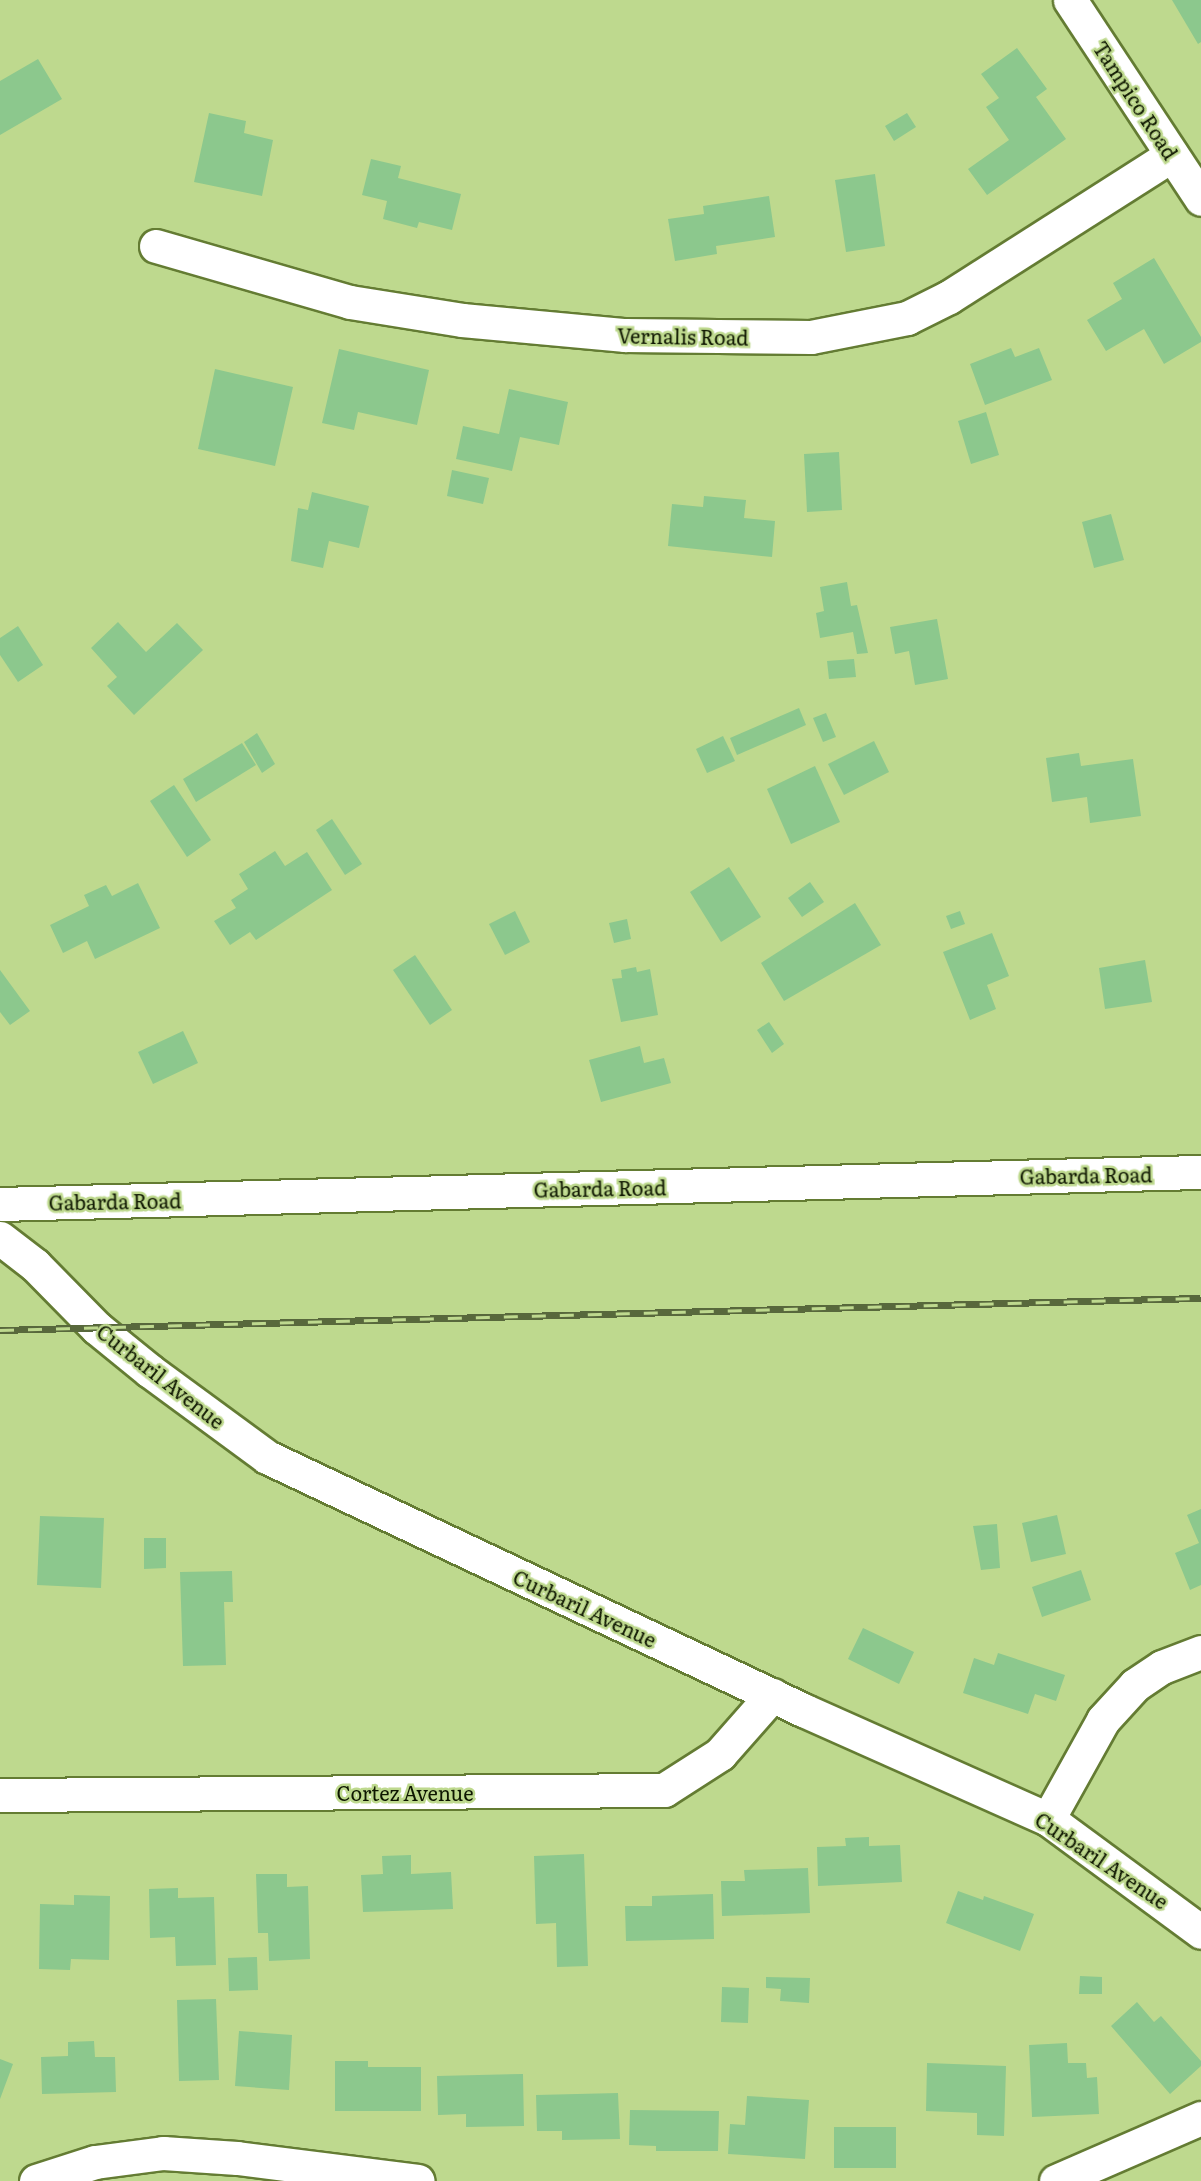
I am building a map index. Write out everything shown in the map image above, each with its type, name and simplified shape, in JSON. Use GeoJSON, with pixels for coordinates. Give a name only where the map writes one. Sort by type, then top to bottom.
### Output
{"type":"FeatureCollection","features":[{"type":"Feature","properties":{"kind":"street","name":"Tampico Road"},"geometry":{"type":"LineString","coordinates":[[1070,0],[1201,199]]}},
{"type":"Feature","properties":{"kind":"street","name":"Vernalis Road"},"geometry":{"type":"LineString","coordinates":[[156,246],[350,302],[462,320],[616,335],[811,337],[907,318],[949,297],[1172,155]]}},
{"type":"Feature","properties":{"kind":"street","name":"Gabarda Road"},"geometry":{"type":"LineString","coordinates":[[0,1204],[1201,1172]]}},
{"type":"Feature","properties":{"kind":"street","name":"Curbaril Avenue"},"geometry":{"type":"LineString","coordinates":[[0,1238],[35,1265],[97,1328],[150,1371],[267,1457],[771,1695],[1048,1819],[1201,1932]]}},
{"type":"Feature","properties":{"kind":"street"},"geometry":{"type":"LineString","coordinates":[[1048,1819],[1103,1720],[1135,1684],[1162,1667],[1201,1652]]}},
{"type":"Feature","properties":{"kind":"street","name":"Cortez Avenue"},"geometry":{"type":"LineString","coordinates":[[0,1795],[664,1790],[720,1755],[771,1695]]}},
{"type":"Feature","properties":{"kind":"street"},"geometry":{"type":"LineString","coordinates":[[1056,2181],[1201,2118]]}},
{"type":"Feature","properties":{"kind":"street"},"geometry":{"type":"LineString","coordinates":[[36,2181],[94,2162],[163,2153],[237,2158],[418,2181]]}},
{"type":"Feature","properties":{"kind":"building"},"geometry":{"type":"Polygon","coordinates":[[[1172,0],[1201,0],[1201,42],[1198,44],[1172,0]]]}},
{"type":"Feature","properties":{"kind":"building"},"geometry":{"type":"Polygon","coordinates":[[[1017,48],[1047,89],[1036,97],[1066,139],[987,195],[968,169],[1009,140],[986,107],[999,98],[981,74],[1017,48]]]}},
{"type":"Feature","properties":{"kind":"building"},"geometry":{"type":"Polygon","coordinates":[[[38,59],[62,99],[0,135],[0,81],[38,59]]]}},
{"type":"Feature","properties":{"kind":"building"},"geometry":{"type":"Polygon","coordinates":[[[209,113],[246,121],[244,133],[273,140],[262,196],[194,182],[209,113]]]}},
{"type":"Feature","properties":{"kind":"building"},"geometry":{"type":"Polygon","coordinates":[[[907,113],[916,127],[894,141],[885,126],[907,113]]]}},
{"type":"Feature","properties":{"kind":"building"},"geometry":{"type":"Polygon","coordinates":[[[371,159],[401,166],[398,178],[461,194],[452,230],[419,222],[417,228],[383,219],[387,201],[362,195],[371,159]]]}},
{"type":"Feature","properties":{"kind":"building"},"geometry":{"type":"Polygon","coordinates":[[[875,174],[885,246],[846,252],[835,180],[875,174]]]}},
{"type":"Feature","properties":{"kind":"building"},"geometry":{"type":"Polygon","coordinates":[[[769,196],[775,237],[716,246],[717,254],[675,261],[668,219],[704,214],[703,206],[769,196]]]}},
{"type":"Feature","properties":{"kind":"building"},"geometry":{"type":"Polygon","coordinates":[[[1154,258],[1201,337],[1201,342],[1164,364],[1144,329],[1106,351],[1087,320],[1122,299],[1113,283],[1154,258]]]}},
{"type":"Feature","properties":{"kind":"building"},"geometry":{"type":"Polygon","coordinates":[[[1011,348],[1015,357],[1039,348],[1052,380],[985,405],[970,364],[1011,348]]]}},
{"type":"Feature","properties":{"kind":"building"},"geometry":{"type":"Polygon","coordinates":[[[339,349],[429,370],[417,425],[358,412],[354,430],[322,423],[339,349]]]}},
{"type":"Feature","properties":{"kind":"building"},"geometry":{"type":"Polygon","coordinates":[[[215,369],[293,387],[275,466],[198,449],[215,369]]]}},
{"type":"Feature","properties":{"kind":"building"},"geometry":{"type":"Polygon","coordinates":[[[509,389],[568,402],[559,445],[520,437],[512,471],[456,459],[463,426],[499,434],[509,389]]]}},
{"type":"Feature","properties":{"kind":"building"},"geometry":{"type":"Polygon","coordinates":[[[986,412],[999,455],[971,464],[958,421],[986,412]]]}},
{"type":"Feature","properties":{"kind":"building"},"geometry":{"type":"Polygon","coordinates":[[[839,452],[842,510],[807,512],[804,454],[839,452]]]}},
{"type":"Feature","properties":{"kind":"building"},"geometry":{"type":"Polygon","coordinates":[[[452,470],[489,478],[483,504],[447,496],[452,470]]]}},
{"type":"Feature","properties":{"kind":"building"},"geometry":{"type":"Polygon","coordinates":[[[312,492],[369,506],[359,548],[329,541],[323,568],[291,561],[298,508],[308,510],[312,492]]]}},
{"type":"Feature","properties":{"kind":"building"},"geometry":{"type":"Polygon","coordinates":[[[704,496],[746,500],[744,518],[775,521],[772,557],[668,546],[672,504],[703,507],[704,496]]]}},
{"type":"Feature","properties":{"kind":"building"},"geometry":{"type":"Polygon","coordinates":[[[1111,514],[1124,560],[1094,568],[1082,522],[1111,514]]]}},
{"type":"Feature","properties":{"kind":"building"},"geometry":{"type":"Polygon","coordinates":[[[847,582],[851,606],[857,605],[868,653],[857,654],[853,632],[820,638],[816,613],[824,611],[820,587],[847,582]]]}},
{"type":"Feature","properties":{"kind":"building"},"geometry":{"type":"Polygon","coordinates":[[[937,619],[948,679],[915,685],[909,651],[895,654],[890,627],[937,619]]]}},
{"type":"Feature","properties":{"kind":"building"},"geometry":{"type":"Polygon","coordinates":[[[118,622],[146,652],[177,623],[203,650],[134,715],[107,686],[117,677],[91,648],[118,622]]]}},
{"type":"Feature","properties":{"kind":"building"},"geometry":{"type":"Polygon","coordinates":[[[18,626],[43,665],[18,682],[0,655],[0,638],[18,626]]]}},
{"type":"Feature","properties":{"kind":"building"},"geometry":{"type":"Polygon","coordinates":[[[854,659],[856,677],[829,679],[827,661],[854,659]]]}},
{"type":"Feature","properties":{"kind":"building"},"geometry":{"type":"Polygon","coordinates":[[[799,708],[806,725],[737,755],[730,738],[799,708]]]}},
{"type":"Feature","properties":{"kind":"building"},"geometry":{"type":"Polygon","coordinates":[[[826,713],[836,737],[823,742],[813,718],[826,713]]]}},
{"type":"Feature","properties":{"kind":"building"},"geometry":{"type":"Polygon","coordinates":[[[257,733],[275,764],[262,773],[244,742],[257,733]]]}},
{"type":"Feature","properties":{"kind":"building"},"geometry":{"type":"Polygon","coordinates":[[[723,736],[735,761],[707,773],[696,749],[723,736]]]}},
{"type":"Feature","properties":{"kind":"building"},"geometry":{"type":"Polygon","coordinates":[[[874,741],[889,772],[844,795],[828,764],[874,741]]]}},
{"type":"Feature","properties":{"kind":"building"},"geometry":{"type":"Polygon","coordinates":[[[242,743],[256,765],[196,802],[183,779],[242,743]]]}},
{"type":"Feature","properties":{"kind":"building"},"geometry":{"type":"Polygon","coordinates":[[[1079,753],[1081,766],[1133,759],[1141,816],[1090,823],[1087,797],[1052,802],[1046,758],[1079,753]]]}},
{"type":"Feature","properties":{"kind":"building"},"geometry":{"type":"Polygon","coordinates":[[[815,766],[840,822],[791,844],[767,789],[815,766]]]}},
{"type":"Feature","properties":{"kind":"building"},"geometry":{"type":"Polygon","coordinates":[[[174,785],[211,840],[187,857],[150,801],[174,785]]]}},
{"type":"Feature","properties":{"kind":"building"},"geometry":{"type":"Polygon","coordinates":[[[332,819],[362,864],[345,875],[316,830],[332,819]]]}},
{"type":"Feature","properties":{"kind":"building"},"geometry":{"type":"Polygon","coordinates":[[[275,851],[285,866],[307,852],[332,890],[256,940],[250,932],[230,945],[214,921],[236,908],[231,900],[248,889],[239,874],[275,851]]]}},
{"type":"Feature","properties":{"kind":"building"},"geometry":{"type":"Polygon","coordinates":[[[729,867],[761,917],[721,942],[690,892],[729,867]]]}},
{"type":"Feature","properties":{"kind":"building"},"geometry":{"type":"Polygon","coordinates":[[[810,882],[824,902],[802,917],[788,898],[810,882]]]}},
{"type":"Feature","properties":{"kind":"building"},"geometry":{"type":"Polygon","coordinates":[[[138,883],[160,928],[95,959],[87,941],[63,953],[50,925],[89,906],[84,895],[106,885],[112,896],[138,883]]]}},
{"type":"Feature","properties":{"kind":"building"},"geometry":{"type":"Polygon","coordinates":[[[855,903],[881,945],[784,1001],[761,963],[855,903]]]}},
{"type":"Feature","properties":{"kind":"building"},"geometry":{"type":"Polygon","coordinates":[[[515,911],[530,942],[505,955],[489,924],[515,911]]]}},
{"type":"Feature","properties":{"kind":"building"},"geometry":{"type":"Polygon","coordinates":[[[960,911],[965,924],[951,929],[946,916],[960,911]]]}},
{"type":"Feature","properties":{"kind":"building"},"geometry":{"type":"Polygon","coordinates":[[[627,919],[631,939],[614,943],[609,923],[627,919]]]}},
{"type":"Feature","properties":{"kind":"building"},"geometry":{"type":"Polygon","coordinates":[[[992,933],[1009,976],[987,985],[996,1009],[970,1020],[943,952],[992,933]]]}},
{"type":"Feature","properties":{"kind":"building"},"geometry":{"type":"Polygon","coordinates":[[[415,955],[452,1010],[430,1025],[393,970],[415,955]]]}},
{"type":"Feature","properties":{"kind":"building"},"geometry":{"type":"Polygon","coordinates":[[[1145,960],[1152,1002],[1105,1009],[1099,968],[1145,960]]]}},
{"type":"Feature","properties":{"kind":"building"},"geometry":{"type":"Polygon","coordinates":[[[636,967],[637,972],[650,969],[658,1015],[621,1022],[612,979],[622,978],[621,970],[636,967]]]}},
{"type":"Feature","properties":{"kind":"building"},"geometry":{"type":"Polygon","coordinates":[[[0,970],[30,1011],[10,1025],[0,1012],[0,970]]]}},
{"type":"Feature","properties":{"kind":"building"},"geometry":{"type":"Polygon","coordinates":[[[769,1022],[784,1044],[772,1053],[757,1030],[769,1022]]]}},
{"type":"Feature","properties":{"kind":"building"},"geometry":{"type":"Polygon","coordinates":[[[183,1031],[198,1063],[153,1084],[138,1052],[183,1031]]]}},
{"type":"Feature","properties":{"kind":"building"},"geometry":{"type":"Polygon","coordinates":[[[640,1046],[644,1063],[664,1058],[671,1083],[601,1102],[589,1060],[640,1046]]]}},
{"type":"Feature","properties":{"kind":"building"},"geometry":{"type":"Polygon","coordinates":[[[1201,1509],[1201,1585],[1190,1590],[1175,1553],[1199,1543],[1187,1515],[1201,1509]]]}},
{"type":"Feature","properties":{"kind":"building"},"geometry":{"type":"Polygon","coordinates":[[[1057,1515],[1066,1554],[1031,1562],[1022,1523],[1057,1515]]]}},
{"type":"Feature","properties":{"kind":"building"},"geometry":{"type":"Polygon","coordinates":[[[40,1516],[104,1518],[101,1588],[37,1585],[40,1516]]]}},
{"type":"Feature","properties":{"kind":"building"},"geometry":{"type":"Polygon","coordinates":[[[997,1524],[1000,1568],[981,1570],[973,1526],[997,1524]]]}},
{"type":"Feature","properties":{"kind":"building"},"geometry":{"type":"Polygon","coordinates":[[[144,1538],[166,1538],[166,1568],[144,1569],[144,1538]]]}},
{"type":"Feature","properties":{"kind":"building"},"geometry":{"type":"Polygon","coordinates":[[[1081,1570],[1091,1600],[1042,1617],[1032,1587],[1081,1570]]]}},
{"type":"Feature","properties":{"kind":"building"},"geometry":{"type":"Polygon","coordinates":[[[232,1571],[233,1602],[224,1602],[226,1665],[183,1666],[180,1572],[232,1571]]]}},
{"type":"Feature","properties":{"kind":"building"},"geometry":{"type":"Polygon","coordinates":[[[863,1628],[914,1652],[899,1684],[848,1659],[863,1628]]]}},
{"type":"Feature","properties":{"kind":"building"},"geometry":{"type":"Polygon","coordinates":[[[998,1653],[1065,1675],[1056,1701],[1035,1694],[1028,1714],[963,1693],[974,1658],[994,1665],[998,1653]]]}},
{"type":"Feature","properties":{"kind":"building"},"geometry":{"type":"Polygon","coordinates":[[[869,1837],[869,1846],[900,1845],[902,1882],[818,1886],[817,1847],[846,1846],[845,1838],[869,1837]]]}},
{"type":"Feature","properties":{"kind":"building"},"geometry":{"type":"Polygon","coordinates":[[[584,1854],[588,1966],[557,1967],[556,1923],[536,1924],[534,1856],[584,1854]]]}},
{"type":"Feature","properties":{"kind":"building"},"geometry":{"type":"Polygon","coordinates":[[[411,1855],[411,1874],[451,1872],[453,1909],[363,1912],[361,1875],[383,1874],[382,1856],[411,1855]]]}},
{"type":"Feature","properties":{"kind":"building"},"geometry":{"type":"Polygon","coordinates":[[[808,1868],[810,1913],[722,1916],[721,1881],[745,1881],[744,1870],[808,1868]]]}},
{"type":"Feature","properties":{"kind":"building"},"geometry":{"type":"Polygon","coordinates":[[[256,1874],[287,1874],[287,1887],[308,1886],[310,1959],[269,1961],[268,1933],[258,1933],[256,1874]]]}},
{"type":"Feature","properties":{"kind":"building"},"geometry":{"type":"Polygon","coordinates":[[[178,1888],[178,1898],[214,1897],[216,1965],[176,1966],[175,1937],[150,1938],[149,1889],[178,1888]]]}},
{"type":"Feature","properties":{"kind":"building"},"geometry":{"type":"Polygon","coordinates":[[[958,1891],[983,1900],[984,1896],[1034,1914],[1020,1951],[946,1923],[958,1891]]]}},
{"type":"Feature","properties":{"kind":"building"},"geometry":{"type":"Polygon","coordinates":[[[713,1894],[714,1939],[626,1941],[625,1906],[652,1906],[652,1896],[713,1894]]]}},
{"type":"Feature","properties":{"kind":"building"},"geometry":{"type":"Polygon","coordinates":[[[74,1895],[110,1896],[109,1960],[71,1959],[70,1970],[39,1969],[40,1904],[74,1905],[74,1895]]]}},
{"type":"Feature","properties":{"kind":"building"},"geometry":{"type":"Polygon","coordinates":[[[257,1957],[258,1990],[229,1991],[228,1958],[257,1957]]]}},
{"type":"Feature","properties":{"kind":"building"},"geometry":{"type":"Polygon","coordinates":[[[1080,1976],[1102,1977],[1102,1994],[1079,1994],[1080,1976]]]}},
{"type":"Feature","properties":{"kind":"building"},"geometry":{"type":"Polygon","coordinates":[[[766,1977],[810,1978],[809,2003],[780,2001],[781,1989],[766,1988],[766,1977]]]}},
{"type":"Feature","properties":{"kind":"building"},"geometry":{"type":"Polygon","coordinates":[[[722,1987],[749,1988],[748,2023],[721,2022],[722,1987]]]}},
{"type":"Feature","properties":{"kind":"building"},"geometry":{"type":"Polygon","coordinates":[[[216,1999],[219,2080],[179,2081],[177,2000],[216,1999]]]}},
{"type":"Feature","properties":{"kind":"building"},"geometry":{"type":"Polygon","coordinates":[[[1137,2002],[1154,2022],[1161,2016],[1201,2061],[1201,2066],[1170,2094],[1111,2026],[1137,2002]]]}},
{"type":"Feature","properties":{"kind":"building"},"geometry":{"type":"Polygon","coordinates":[[[239,2031],[292,2035],[289,2090],[235,2086],[239,2031]]]}},
{"type":"Feature","properties":{"kind":"building"},"geometry":{"type":"Polygon","coordinates":[[[94,2041],[95,2057],[115,2057],[116,2092],[42,2094],[41,2057],[68,2056],[68,2042],[94,2041]]]}},
{"type":"Feature","properties":{"kind":"building"},"geometry":{"type":"Polygon","coordinates":[[[1067,2043],[1068,2063],[1086,2063],[1087,2078],[1097,2077],[1099,2114],[1032,2117],[1029,2045],[1067,2043]]]}},
{"type":"Feature","properties":{"kind":"building"},"geometry":{"type":"Polygon","coordinates":[[[0,2059],[13,2064],[0,2099],[0,2059]]]}},
{"type":"Feature","properties":{"kind":"building"},"geometry":{"type":"Polygon","coordinates":[[[335,2061],[368,2061],[368,2067],[421,2067],[421,2111],[335,2111],[335,2061]]]}},
{"type":"Feature","properties":{"kind":"building"},"geometry":{"type":"Polygon","coordinates":[[[927,2063],[1006,2066],[1004,2136],[977,2135],[977,2113],[926,2111],[927,2063]]]}},
{"type":"Feature","properties":{"kind":"building"},"geometry":{"type":"Polygon","coordinates":[[[523,2074],[524,2126],[466,2127],[466,2114],[438,2115],[437,2076],[523,2074]]]}},
{"type":"Feature","properties":{"kind":"building"},"geometry":{"type":"Polygon","coordinates":[[[618,2093],[620,2139],[562,2140],[562,2131],[537,2131],[536,2095],[618,2093]]]}},
{"type":"Feature","properties":{"kind":"building"},"geometry":{"type":"Polygon","coordinates":[[[747,2096],[809,2100],[805,2159],[728,2154],[730,2124],[745,2125],[747,2096]]]}},
{"type":"Feature","properties":{"kind":"building"},"geometry":{"type":"Polygon","coordinates":[[[630,2110],[719,2111],[718,2151],[656,2151],[656,2146],[629,2145],[630,2110]]]}},
{"type":"Feature","properties":{"kind":"building"},"geometry":{"type":"Polygon","coordinates":[[[834,2127],[896,2127],[896,2168],[834,2168],[834,2127]]]}},
{"type":"Feature","properties":{"kind":"railway"},"geometry":{"type":"LineString","coordinates":[[0,1330],[1201,1298]]}}]}
